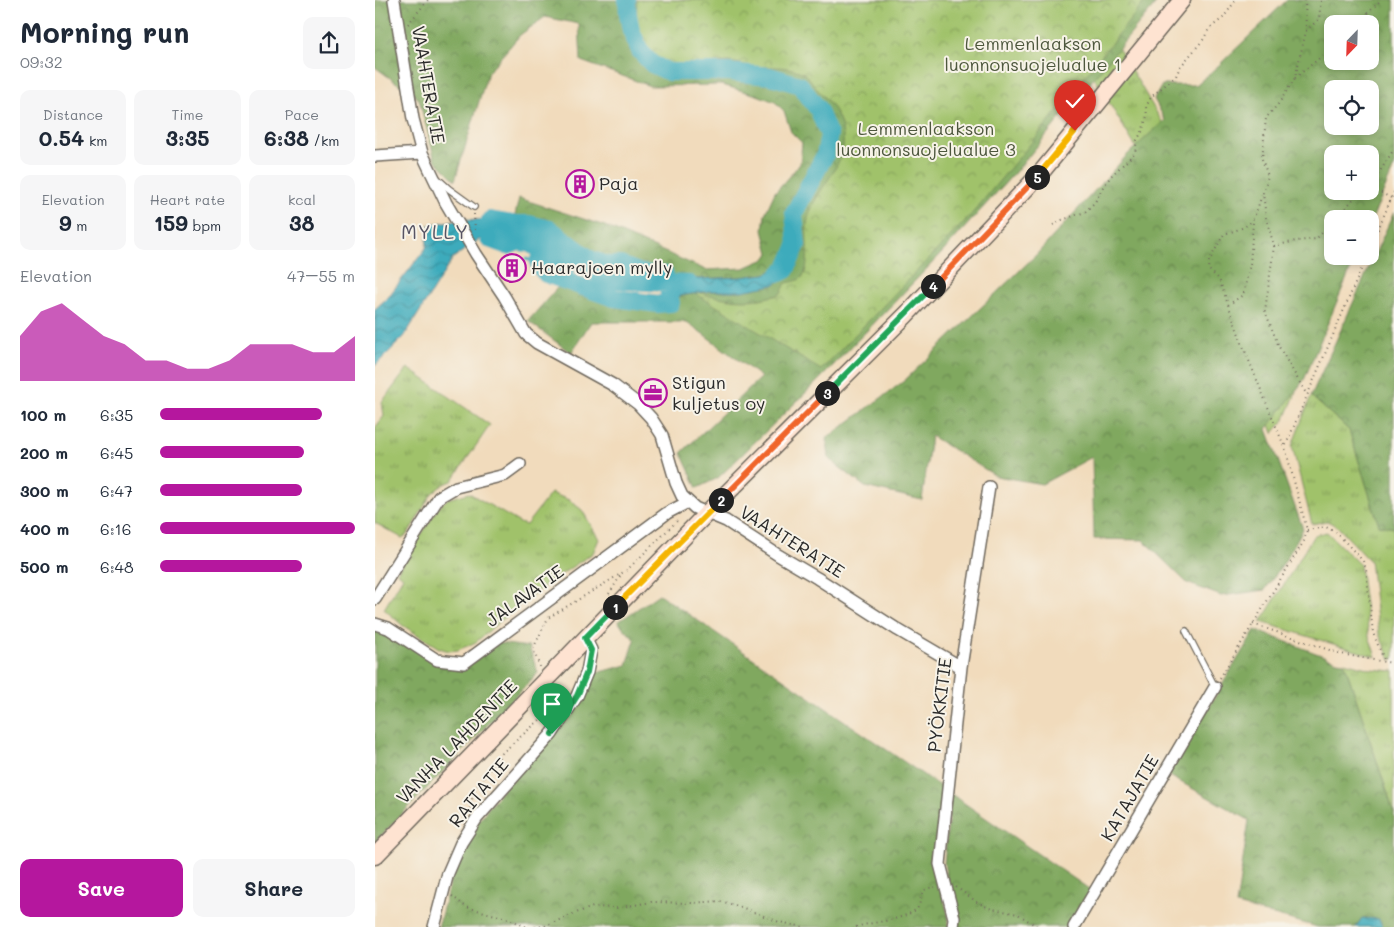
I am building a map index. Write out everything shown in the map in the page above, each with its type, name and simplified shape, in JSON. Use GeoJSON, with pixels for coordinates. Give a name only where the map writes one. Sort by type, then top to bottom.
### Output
{"type":"FeatureCollection","features":[{"type":"Feature","properties":{"kind":"main road","name":"VANHA LAHDENTIE"},"geometry":{"type":"LineString","coordinates":[[375,856],[585,638],[697,508],[906,315],[1039,175],[1182,0]]}},
{"type":"Feature","properties":{"kind":"street","name":"VAAHTERATIE"},"geometry":{"type":"LineString","coordinates":[[395,0],[413,118],[429,172],[446,204],[526,334],[537,343],[613,385],[638,404],[651,418],[662,435],[676,483],[682,496],[697,508],[726,521],[897,630],[961,667]]}},
{"type":"Feature","properties":{"kind":"street"},"geometry":{"type":"LineString","coordinates":[[375,156],[422,153]]}},
{"type":"Feature","properties":{"kind":"street"},"geometry":{"type":"LineString","coordinates":[[375,599],[439,497],[456,488],[505,475],[520,464]]}},
{"type":"Feature","properties":{"kind":"street","name":"PYÖKKITIE"},"geometry":{"type":"LineString","coordinates":[[953,927],[954,918],[940,864],[961,667],[989,487]]}},
{"type":"Feature","properties":{"kind":"street","name":"JALAVATIE"},"geometry":{"type":"LineString","coordinates":[[375,624],[388,628],[437,660],[464,663],[667,513],[697,508]]}},
{"type":"Feature","properties":{"kind":"street","name":"RAITATIE"},"geometry":{"type":"LineString","coordinates":[[434,927],[448,873],[477,818],[552,734],[577,696],[587,672],[591,650],[585,638]]}},
{"type":"Feature","properties":{"kind":"street","name":"KATAJATIE"},"geometry":{"type":"LineString","coordinates":[[1074,927],[1215,687]]}},
{"type":"Feature","properties":{"kind":"lane"},"geometry":{"type":"LineString","coordinates":[[429,172],[474,207]]}},
{"type":"Feature","properties":{"kind":"lane"},"geometry":{"type":"LineString","coordinates":[[1186,631],[1215,687]]}},
{"type":"Feature","properties":{"kind":"path"},"geometry":{"type":"LineString","coordinates":[[400,34],[428,0]]}},
{"type":"Feature","properties":{"kind":"path"},"geometry":{"type":"LineString","coordinates":[[1053,225],[1085,212],[1095,202],[1111,176],[1135,153],[1137,140],[1145,125],[1146,107],[1151,97],[1176,76],[1180,67],[1203,40],[1209,29],[1223,18],[1237,0]]}},
{"type":"Feature","properties":{"kind":"path"},"geometry":{"type":"LineString","coordinates":[[1227,305],[1243,295],[1250,265],[1253,222],[1268,176],[1262,158],[1266,118],[1279,104],[1295,78],[1306,31],[1305,0]]}},
{"type":"Feature","properties":{"kind":"path"},"geometry":{"type":"LineString","coordinates":[[1306,31],[1319,20],[1321,0]]}},
{"type":"Feature","properties":{"kind":"path"},"geometry":{"type":"LineString","coordinates":[[1366,15],[1381,0]]}},
{"type":"Feature","properties":{"kind":"path"},"geometry":{"type":"LineString","coordinates":[[1295,78],[1324,55]]}},
{"type":"Feature","properties":{"kind":"path"},"geometry":{"type":"LineString","coordinates":[[1379,173],[1394,149]]}},
{"type":"Feature","properties":{"kind":"path"},"geometry":{"type":"LineString","coordinates":[[1379,227],[1394,192]]}},
{"type":"Feature","properties":{"kind":"path"},"geometry":{"type":"LineString","coordinates":[[1263,193],[1266,218],[1274,246],[1265,311],[1279,346],[1307,395]]}},
{"type":"Feature","properties":{"kind":"path"},"geometry":{"type":"LineString","coordinates":[[1379,193],[1391,198]]}},
{"type":"Feature","properties":{"kind":"path"},"geometry":{"type":"LineString","coordinates":[[1344,210],[1352,200]]}},
{"type":"Feature","properties":{"kind":"path"},"geometry":{"type":"LineString","coordinates":[[1389,203],[1394,207]]}},
{"type":"Feature","properties":{"kind":"path"},"geometry":{"type":"LineString","coordinates":[[1215,687],[1305,540],[1307,530],[1285,447],[1227,305],[1219,279],[1208,270],[1209,261],[1224,234],[1241,229],[1253,222]]}},
{"type":"Feature","properties":{"kind":"path"},"geometry":{"type":"LineString","coordinates":[[1274,246],[1316,239],[1324,231]]}},
{"type":"Feature","properties":{"kind":"path"},"geometry":{"type":"LineString","coordinates":[[1285,447],[1363,265]]}},
{"type":"Feature","properties":{"kind":"path"},"geometry":{"type":"LineString","coordinates":[[540,667],[533,648],[548,618],[623,573],[681,517],[697,508]]}},
{"type":"Feature","properties":{"kind":"path"},"geometry":{"type":"LineString","coordinates":[[1307,530],[1326,527],[1337,533],[1363,561],[1366,569],[1373,633],[1385,662]]}},
{"type":"Feature","properties":{"kind":"path"},"geometry":{"type":"LineString","coordinates":[[607,596],[623,573]]}},
{"type":"Feature","properties":{"kind":"path"},"geometry":{"type":"LineString","coordinates":[[1253,624],[1341,654],[1394,663]]}},
{"type":"Feature","properties":{"kind":"path"},"geometry":{"type":"LineString","coordinates":[[470,809],[474,790],[503,752],[542,718],[549,690]]}},
{"type":"Feature","properties":{"kind":"path"},"geometry":{"type":"LineString","coordinates":[[856,927],[897,919],[916,910],[920,903],[920,896],[924,891],[931,887],[945,885],[954,886],[989,908],[1018,914],[1037,927]]}},
{"type":"Feature","properties":{"kind":"path"},"geometry":{"type":"LineString","coordinates":[[445,890],[466,907],[510,919],[527,927]]}},
{"type":"Feature","properties":{"kind":"path"},"geometry":{"type":"LineString","coordinates":[[535,927],[545,926],[593,907],[617,908],[651,902],[691,903],[720,901],[779,922],[803,927]]}},
{"type":"Feature","properties":{"kind":"green space","name":"Lemmenlaakson luonnonsuojelualue 1"},"geometry":{"type":"Polygon","coordinates":[[[375,0],[1159,0],[1019,168],[940,255],[823,376],[718,478],[697,488],[681,453],[761,377],[687,322],[591,322],[571,353],[528,321],[564,280],[614,298],[658,304],[671,302],[680,296],[709,291],[742,291],[780,267],[766,274],[700,279],[641,273],[621,265],[608,265],[590,259],[550,229],[529,224],[513,224],[519,198],[605,226],[706,270],[744,268],[765,259],[769,253],[763,230],[765,214],[775,192],[800,164],[802,143],[791,132],[784,111],[775,102],[722,85],[650,86],[581,61],[579,24],[545,17],[520,35],[488,72],[455,180],[435,160],[419,99],[375,67],[375,0]]]}},
{"type":"Feature","properties":{"kind":"green space","name":"Lemmenlaakson luonnonsuojelualue 3"},"geometry":{"type":"Polygon","coordinates":[[[637,0],[1146,0],[970,216],[821,370],[690,290],[729,299],[759,299],[779,295],[786,283],[802,278],[807,265],[807,224],[810,213],[841,156],[843,131],[839,118],[809,78],[793,69],[750,66],[728,62],[687,69],[672,66],[653,58],[646,52],[640,39],[637,22],[637,0]]]}},
{"type":"Feature","properties":{"kind":"green space"},"geometry":{"type":"Polygon","coordinates":[[[1047,0],[1100,17],[1215,211],[1257,287],[1296,393],[1285,419],[1273,433],[1217,282],[1047,0]]]}},
{"type":"Feature","properties":{"kind":"green space"},"geometry":{"type":"Polygon","coordinates":[[[1287,0],[1394,0],[1394,167],[1376,210],[1324,210],[1324,265],[1352,265],[1304,380],[1267,429],[1303,529],[1285,561],[1265,590],[1221,596],[1187,583],[1143,540],[1094,539],[1092,457],[1042,484],[996,476],[931,436],[922,500],[865,487],[829,459],[827,438],[904,381],[1037,254],[1128,154],[1165,120],[1154,99],[1162,85],[1196,85],[1287,0]]]}},
{"type":"Feature","properties":{"kind":"green space"},"geometry":{"type":"Polygon","coordinates":[[[1394,212],[1394,528],[1379,525],[1349,430],[1311,396],[1370,265],[1379,265],[1379,245],[1394,212]]]}},
{"type":"Feature","properties":{"kind":"green space"},"geometry":{"type":"Polygon","coordinates":[[[408,368],[490,425],[452,481],[444,484],[432,493],[408,534],[402,538],[375,523],[375,428],[384,416],[382,402],[408,368]]]}},
{"type":"Feature","properties":{"kind":"green space"},"geometry":{"type":"Polygon","coordinates":[[[1311,396],[1349,430],[1379,524],[1394,528],[1394,659],[1390,659],[1379,634],[1370,561],[1337,526],[1327,521],[1312,524],[1292,446],[1311,396]]]}},
{"type":"Feature","properties":{"kind":"green space"},"geometry":{"type":"Polygon","coordinates":[[[469,493],[526,525],[551,493],[569,500],[582,510],[599,539],[593,553],[514,609],[476,642],[458,650],[449,651],[439,648],[402,625],[384,609],[403,577],[397,572],[439,507],[447,499],[469,493]]]}},
{"type":"Feature","properties":{"kind":"green space"},"geometry":{"type":"Polygon","coordinates":[[[1327,532],[1360,565],[1369,636],[1376,657],[1261,622],[1314,535],[1327,532]]]}},
{"type":"Feature","properties":{"kind":"green space"},"geometry":{"type":"Polygon","coordinates":[[[659,594],[944,789],[935,867],[949,918],[948,927],[438,927],[452,874],[464,845],[479,820],[592,674],[627,665],[635,640],[618,622],[659,594]]]}},
{"type":"Feature","properties":{"kind":"green space"},"geometry":{"type":"Polygon","coordinates":[[[375,628],[465,668],[498,643],[529,647],[538,673],[375,842],[375,628]]]}},
{"type":"Feature","properties":{"kind":"green space"},"geometry":{"type":"Polygon","coordinates":[[[1255,630],[1344,662],[1394,813],[1394,927],[1383,927],[1379,919],[1362,918],[1356,927],[1318,927],[1236,905],[1249,820],[1168,775],[1255,630]]]}},
{"type":"Feature","properties":{"kind":"green space"},"geometry":{"type":"Polygon","coordinates":[[[1344,662],[1371,669],[1394,671],[1394,813],[1344,662]]]}},
{"type":"Feature","properties":{"kind":"green space"},"geometry":{"type":"Polygon","coordinates":[[[951,794],[1092,891],[1070,927],[957,927],[944,864],[951,794]]]}},
{"type":"Feature","properties":{"kind":"water"},"geometry":{"type":"Polygon","coordinates":[[[461,219],[490,220],[489,239],[483,237],[453,258],[404,337],[375,366],[375,309],[388,297],[426,248],[429,225],[461,219]]]}},
{"type":"Feature","properties":{"kind":"water"},"geometry":{"type":"Polygon","coordinates":[[[787,253],[798,255],[793,273],[773,285],[742,291],[709,291],[680,296],[671,303],[665,275],[700,279],[765,274],[780,267],[787,253]]]}},
{"type":"Feature","properties":{"kind":"water"},"geometry":{"type":"Polygon","coordinates":[[[1362,918],[1379,919],[1383,927],[1356,927],[1362,918]]]}},
{"type":"Feature","properties":{"kind":"waterway"},"geometry":{"type":"LineString","coordinates":[[627,0],[631,30],[640,51],[652,64],[669,72],[727,72],[770,76],[800,85],[818,109],[829,135],[825,155],[794,213],[797,245],[786,270],[780,273]]}},
{"type":"Feature","properties":{"kind":"waterway"},"geometry":{"type":"LineString","coordinates":[[490,220],[513,224],[529,224],[550,229],[590,259],[608,265],[621,265],[641,273],[665,275],[671,303],[658,304],[614,298],[546,274],[539,266],[539,261],[566,268],[567,263],[528,243],[518,242],[508,246],[489,239],[490,220]]}},
{"type":"Feature","properties":{"kind":"waterway"},"geometry":{"type":"LineString","coordinates":[[468,231],[484,228],[545,238],[606,278],[689,284]]}},
{"type":"Feature","properties":{"kind":"waterway"},"geometry":{"type":"LineString","coordinates":[[502,231],[509,250]]}},
{"type":"Feature","properties":{"kind":"waterway"},"geometry":{"type":"LineString","coordinates":[[526,259],[539,263]]}},
{"type":"Feature","properties":{"kind":"place","name":"Paja"},"geometry":{"type":"Point","coordinates":[580,184]}},
{"type":"Feature","properties":{"kind":"place","name":"Haarajoen mylly"},"geometry":{"type":"Point","coordinates":[512,268]}},
{"type":"Feature","properties":{"kind":"place","name":"Stigun kuljetus oy"},"geometry":{"type":"Point","coordinates":[653,393]}},
{"type":"Feature","properties":{"kind":"district","name":"MYLLY"},"geometry":{"type":"Point","coordinates":[435,232]}},
{"type":"Feature","properties":{"kind":"route"},"geometry":{"type":"LineString","coordinates":[[552,734],[577,696],[587,672],[591,650],[585,638],[707,513],[906,315],[1039,175],[1075,131]]}}]}
